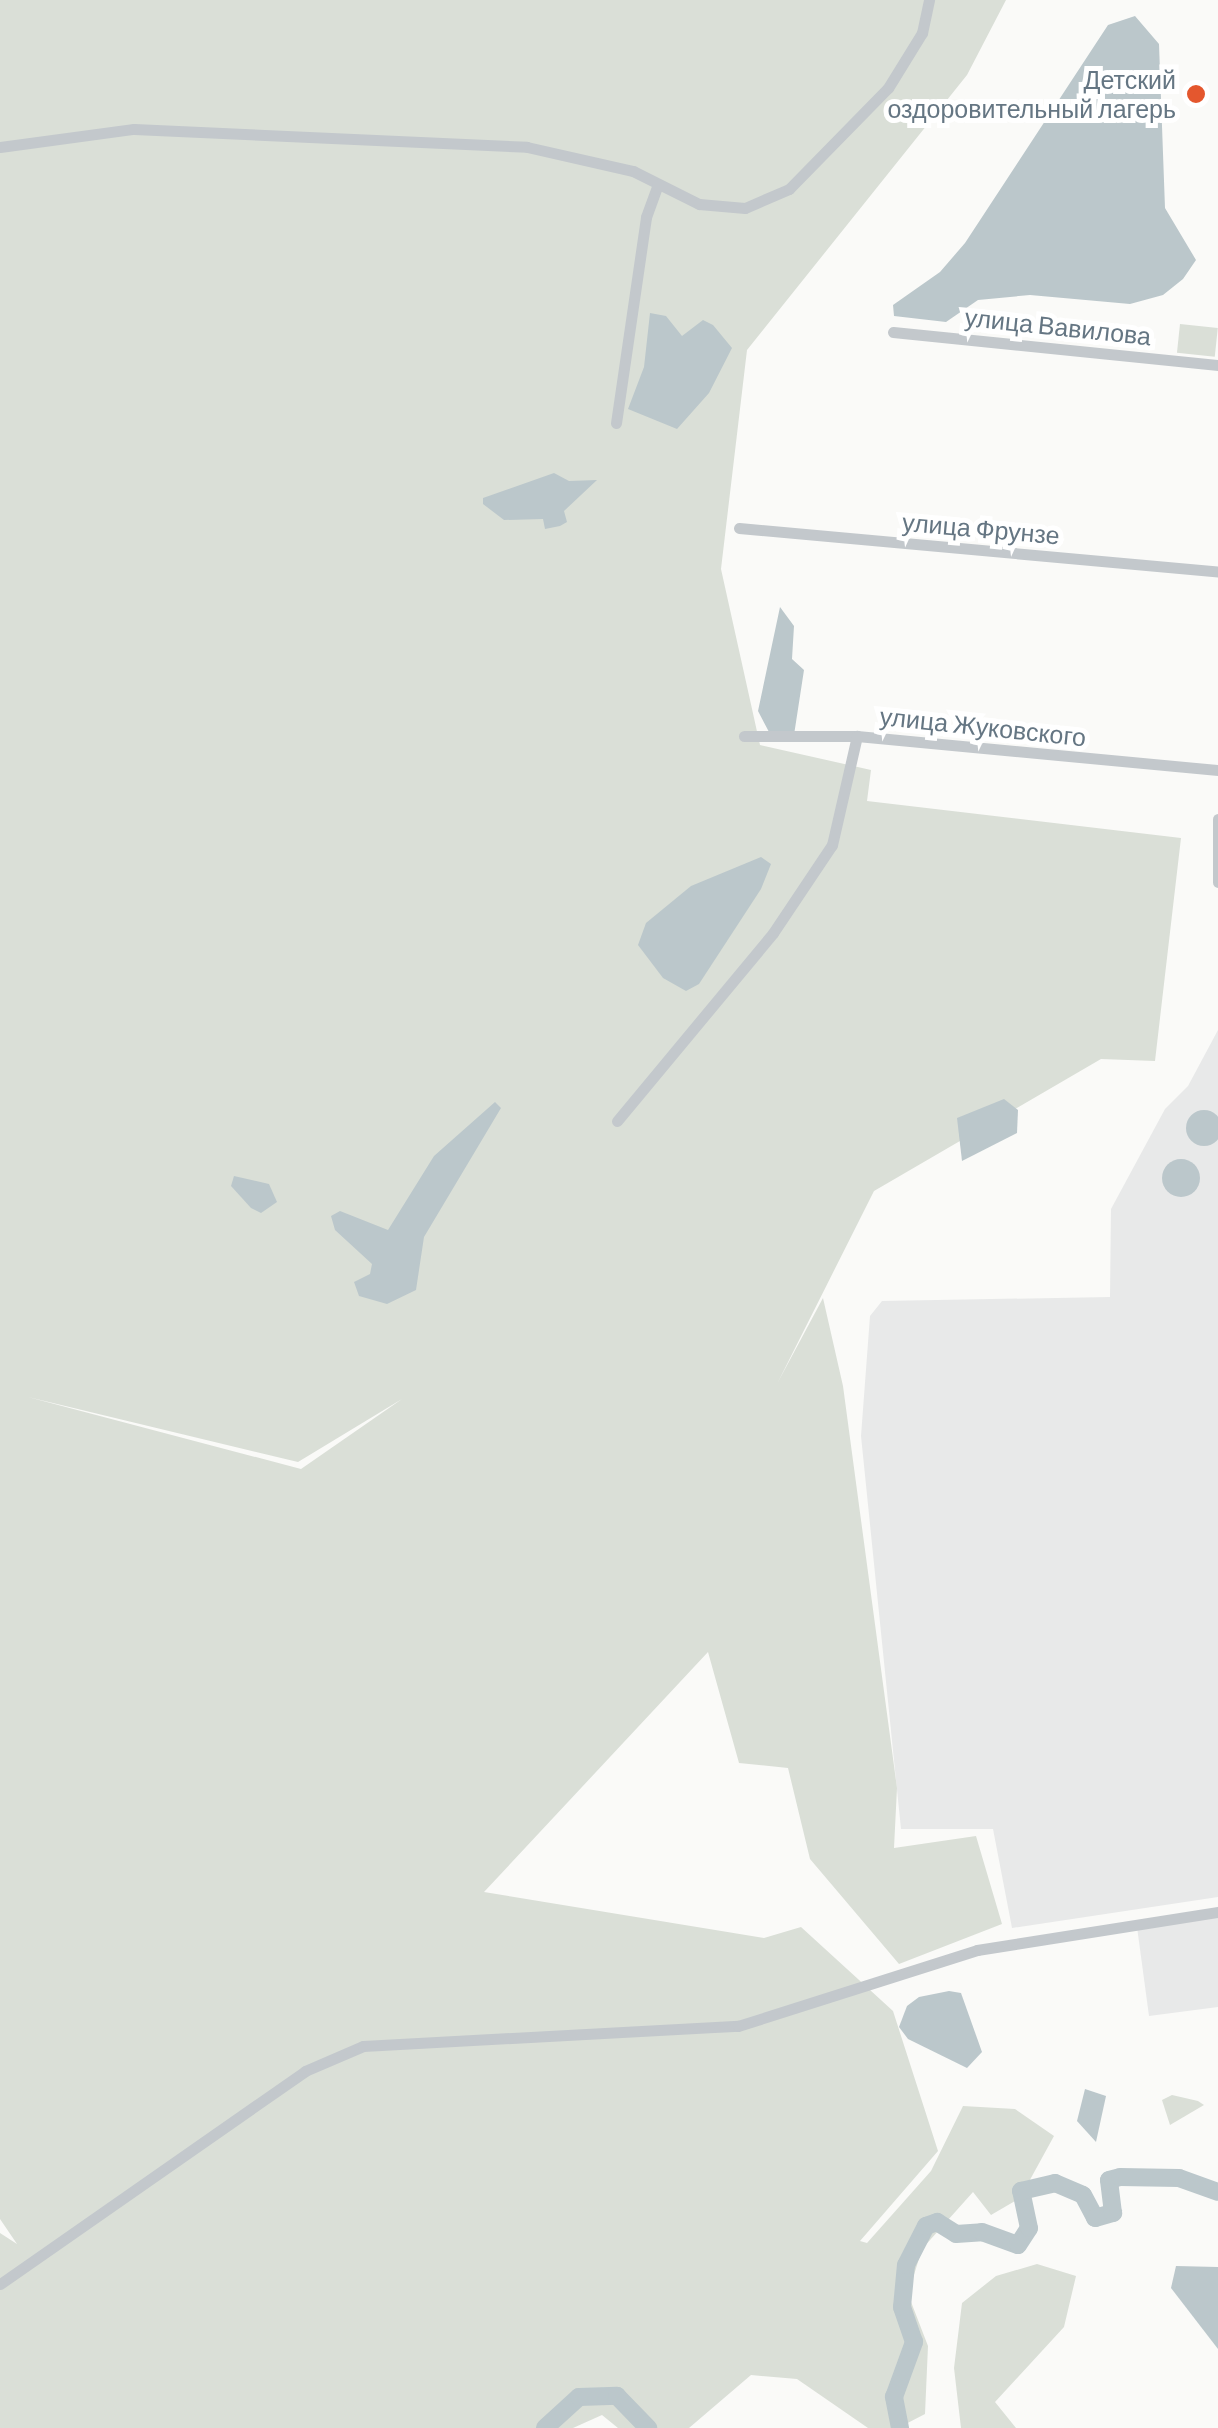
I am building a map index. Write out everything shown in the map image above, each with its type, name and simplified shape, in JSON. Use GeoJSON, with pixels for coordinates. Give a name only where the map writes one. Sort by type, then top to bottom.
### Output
{"type":"FeatureCollection","features":[{"type":"Feature","properties":{"kind":"street"},"geometry":{"type":"LineString","coordinates":[[0,147],[134,129],[528,147],[559,150],[722,209],[768,202],[789,188],[907,63],[929,0]]}},
{"type":"Feature","properties":{"kind":"street"},"geometry":{"type":"LineString","coordinates":[[616,424],[646,216],[658,184]]}},
{"type":"Feature","properties":{"kind":"street","name":"улица Вавилова"},"geometry":{"type":"LineString","coordinates":[[894,332],[1218,365]]}},
{"type":"Feature","properties":{"kind":"street","name":"улица Фрунзе"},"geometry":{"type":"LineString","coordinates":[[739,528],[1218,572]]}},
{"type":"Feature","properties":{"kind":"street","name":"улица Жуковского"},"geometry":{"type":"LineString","coordinates":[[744,736],[856,736],[1218,770]]}},
{"type":"Feature","properties":{"kind":"street"},"geometry":{"type":"LineString","coordinates":[[617,1122],[773,932],[832,845],[856,736]]}},
{"type":"Feature","properties":{"kind":"street"},"geometry":{"type":"LineString","coordinates":[[1218,819],[1213,876],[1218,882]]}},
{"type":"Feature","properties":{"kind":"street"},"geometry":{"type":"LineString","coordinates":[[0,2284],[305,2071],[363,2046],[738,2026],[977,1950],[1218,1912]]}},
{"type":"Feature","properties":{"kind":"shaded area"},"geometry":{"type":"Polygon","coordinates":[[[0,0],[1006,0],[967,75],[747,350],[721,569],[760,745],[871,770],[867,801],[1181,838],[1155,1061],[1101,1059],[874,1191],[778,1382],[823,1298],[843,1386],[897,1788],[894,1848],[976,1836],[1002,1924],[899,1964],[810,1859],[788,1768],[739,1763],[708,1652],[484,1892],[764,1938],[801,1927],[893,2011],[938,2151],[860,2241],[867,2243],[931,2171],[963,2106],[1015,2109],[1054,2136],[1020,2198],[991,2215],[973,2192],[922,2249],[908,2294],[928,2346],[925,2414],[898,2428],[868,2428],[797,2379],[751,2375],[689,2428],[618,2428],[602,2415],[573,2428],[0,2428],[0,2233],[17,2244],[0,2219],[0,0]],[[28,1397],[301,1469],[402,1399],[298,1462],[28,1397]]]}},
{"type":"Feature","properties":{"kind":"shaded area"},"geometry":{"type":"Polygon","coordinates":[[[1135,16],[1159,44],[1165,208],[1196,260],[1183,279],[1163,295],[1130,304],[1030,295],[978,300],[946,322],[894,316],[893,305],[940,272],[965,243],[1108,25],[1135,16]]]}},
{"type":"Feature","properties":{"kind":"shaded area"},"geometry":{"type":"Polygon","coordinates":[[[650,313],[666,316],[682,336],[703,320],[713,325],[732,348],[709,393],[677,429],[628,409],[644,367],[650,313]]]}},
{"type":"Feature","properties":{"kind":"shaded area"},"geometry":{"type":"Polygon","coordinates":[[[1180,324],[1218,328],[1215,357],[1177,353],[1180,324]]]}},
{"type":"Feature","properties":{"kind":"shaded area"},"geometry":{"type":"Polygon","coordinates":[[[554,473],[569,481],[597,480],[564,511],[567,522],[560,526],[545,529],[543,519],[504,520],[483,504],[483,498],[554,473]]]}},
{"type":"Feature","properties":{"kind":"shaded area"},"geometry":{"type":"Polygon","coordinates":[[[780,607],[794,626],[792,659],[804,670],[794,735],[769,732],[758,711],[780,607]]]}},
{"type":"Feature","properties":{"kind":"shaded area"},"geometry":{"type":"Polygon","coordinates":[[[761,857],[771,864],[761,889],[699,984],[686,991],[663,978],[638,945],[646,923],[691,886],[761,857]]]}},
{"type":"Feature","properties":{"kind":"shaded area"},"geometry":{"type":"Polygon","coordinates":[[[1218,1030],[1218,1897],[1012,1928],[993,1829],[901,1829],[861,1436],[870,1316],[882,1301],[1110,1297],[1111,1209],[1165,1109],[1188,1086],[1218,1030]]]}},
{"type":"Feature","properties":{"kind":"shaded area"},"geometry":{"type":"Polygon","coordinates":[[[1004,1099],[1018,1110],[1017,1133],[962,1161],[957,1118],[1004,1099]]]}},
{"type":"Feature","properties":{"kind":"shaded area"},"geometry":{"type":"Polygon","coordinates":[[[495,1102],[501,1108],[424,1237],[416,1290],[387,1304],[359,1296],[354,1282],[370,1274],[372,1264],[335,1230],[331,1216],[340,1211],[388,1230],[434,1156],[495,1102]]]}},
{"type":"Feature","properties":{"kind":"shaded area"},"geometry":{"type":"Polygon","coordinates":[[[1204,1110],[1217,1115],[1222,1128],[1217,1141],[1204,1146],[1191,1141],[1186,1128],[1191,1115],[1204,1110]]]}},
{"type":"Feature","properties":{"kind":"shaded area"},"geometry":{"type":"Polygon","coordinates":[[[1181,1159],[1195,1164],[1200,1178],[1195,1192],[1181,1197],[1167,1192],[1162,1178],[1167,1164],[1181,1159]]]}},
{"type":"Feature","properties":{"kind":"shaded area"},"geometry":{"type":"Polygon","coordinates":[[[234,1176],[269,1184],[277,1202],[261,1213],[251,1208],[231,1186],[234,1176]]]}},
{"type":"Feature","properties":{"kind":"shaded area"},"geometry":{"type":"Polygon","coordinates":[[[1218,1916],[1218,2007],[1149,2016],[1137,1927],[1218,1916]]]}},
{"type":"Feature","properties":{"kind":"shaded area"},"geometry":{"type":"Polygon","coordinates":[[[949,1991],[961,1993],[982,2052],[967,2068],[908,2039],[899,2027],[907,2006],[919,1997],[949,1991]]]}},
{"type":"Feature","properties":{"kind":"shaded area"},"geometry":{"type":"Polygon","coordinates":[[[1085,2089],[1106,2096],[1096,2142],[1077,2121],[1085,2089]]]}},
{"type":"Feature","properties":{"kind":"shaded area"},"geometry":{"type":"Polygon","coordinates":[[[1172,2095],[1204,2105],[1170,2125],[1162,2100],[1172,2095]]]}},
{"type":"Feature","properties":{"kind":"shaded area"},"geometry":{"type":"Polygon","coordinates":[[[1037,2264],[1076,2276],[1064,2327],[995,2402],[1016,2428],[961,2428],[954,2368],[962,2303],[996,2276],[1037,2264]]]}},
{"type":"Feature","properties":{"kind":"shaded area"},"geometry":{"type":"Polygon","coordinates":[[[1176,2266],[1218,2267],[1218,2349],[1171,2288],[1176,2266]]]}},
{"type":"Feature","properties":{"kind":"waterway"},"geometry":{"type":"LineString","coordinates":[[900,2428],[894,2397],[914,2342],[902,2307],[906,2265],[926,2226],[937,2222],[956,2234],[982,2232],[1018,2245],[1029,2228],[1021,2191],[1055,2183],[1083,2195],[1095,2218],[1113,2213],[1109,2180],[1120,2177],[1179,2178],[1218,2192]]}},
{"type":"Feature","properties":{"kind":"waterway"},"geometry":{"type":"LineString","coordinates":[[545,2428],[579,2397],[617,2396],[648,2428]]}},
{"type":"Feature","properties":{"kind":"place","name":"Детский оздоровительный лагерь"},"geometry":{"type":"Point","coordinates":[1196,94]}}]}
